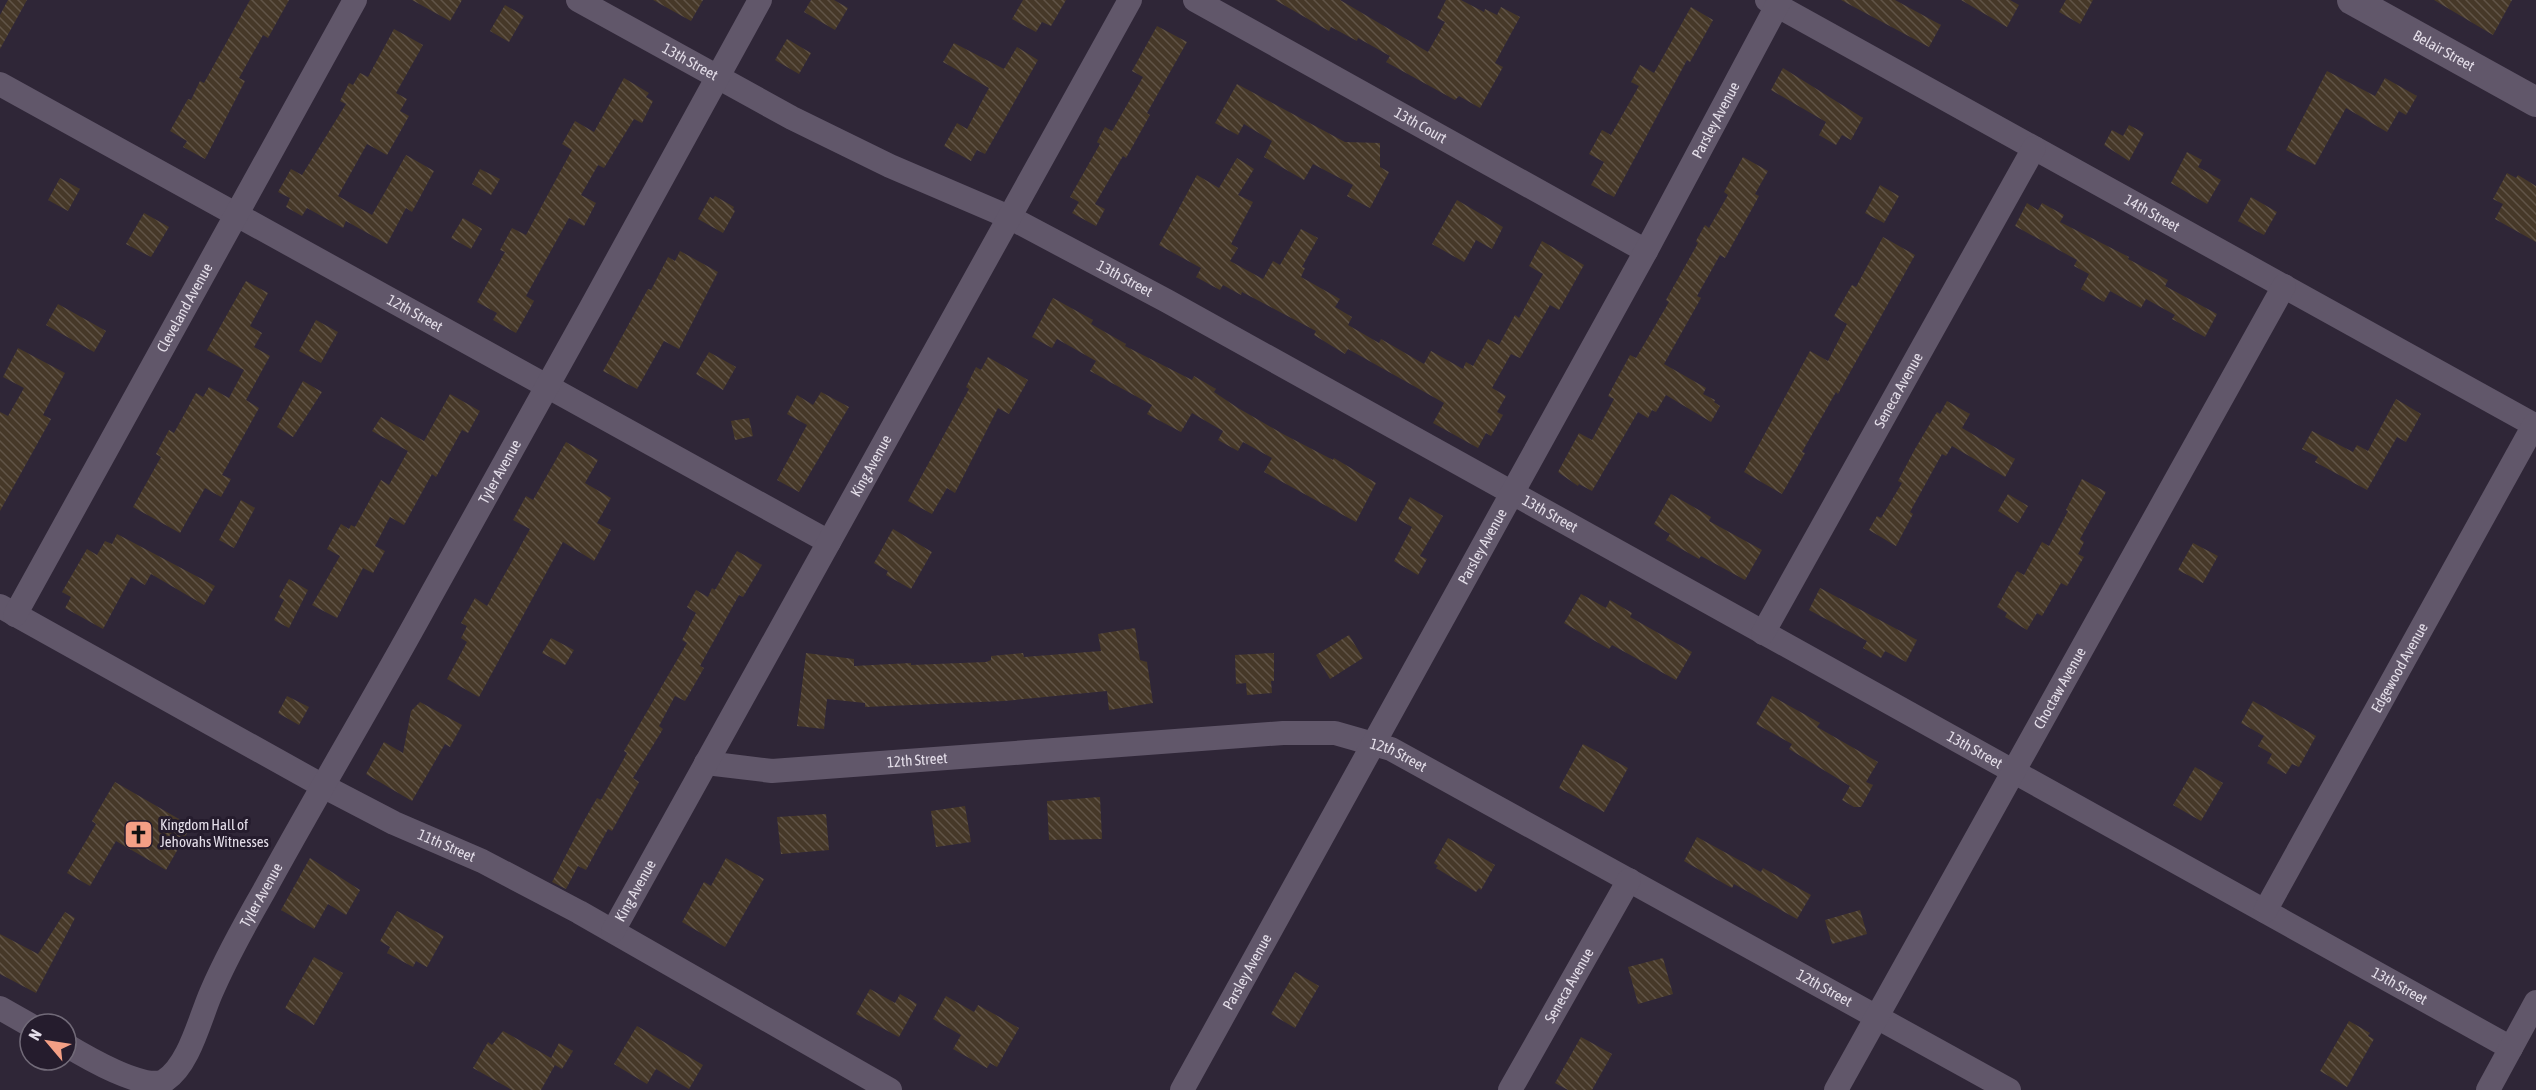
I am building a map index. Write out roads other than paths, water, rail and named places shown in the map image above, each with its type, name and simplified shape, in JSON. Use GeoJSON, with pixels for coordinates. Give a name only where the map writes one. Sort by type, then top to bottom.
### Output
{"type":"FeatureCollection","features":[{"type":"Feature","properties":{"kind":"street","name":"Cleveland Avenue"},"geometry":{"type":"LineString","coordinates":[[7,610],[236,215],[355,0]]}},
{"type":"Feature","properties":{"kind":"street","name":"13th Street"},"geometry":{"type":"LineString","coordinates":[[578,0],[792,118],[890,166],[1009,217],[1167,301],[2511,1048]]}},
{"type":"Feature","properties":{"kind":"street","name":"Tyler Avenue"},"geometry":{"type":"LineString","coordinates":[[78,1052],[110,1070],[143,1083],[159,1084],[174,1073],[191,1045],[211,993],[237,940],[301,821],[323,786],[547,386],[760,0]]}},
{"type":"Feature","properties":{"kind":"street","name":"King Avenue"},"geometry":{"type":"LineString","coordinates":[[613,931],[1130,0]]}},
{"type":"Feature","properties":{"kind":"street","name":"13th Court"},"geometry":{"type":"LineString","coordinates":[[1195,0],[1646,250]]}},
{"type":"Feature","properties":{"kind":"street","name":"Belair Street"},"geometry":{"type":"LineString","coordinates":[[2352,0],[2536,102]]}},
{"type":"Feature","properties":{"kind":"street","name":"Parsley Avenue"},"geometry":{"type":"LineString","coordinates":[[1182,1090],[1646,250],[1775,2]]}},
{"type":"Feature","properties":{"kind":"street","name":"14th Street"},"geometry":{"type":"LineString","coordinates":[[1775,2],[2535,425]]}},
{"type":"Feature","properties":{"kind":"street","name":"12th Street"},"geometry":{"type":"LineString","coordinates":[[0,84],[829,542]]}},
{"type":"Feature","properties":{"kind":"street","name":"Seneca Avenue"},"geometry":{"type":"LineString","coordinates":[[1763,633],[2034,148]]}},
{"type":"Feature","properties":{"kind":"street","name":"Choctaw Avenue"},"geometry":{"type":"LineString","coordinates":[[1836,1090],[2284,286]]}},
{"type":"Feature","properties":{"kind":"street","name":"Edgewood Avenue"},"geometry":{"type":"LineString","coordinates":[[2265,911],[2535,425]]}},
{"type":"Feature","properties":{"kind":"street","name":"11th Street"},"geometry":{"type":"LineString","coordinates":[[7,610],[323,786],[394,823],[482,861],[613,931],[883,1088]]}},
{"type":"Feature","properties":{"kind":"street","name":"12th Street"},"geometry":{"type":"LineString","coordinates":[[706,763],[772,771],[1283,733],[1335,733],[1391,749],[2009,1090]]}},
{"type":"Feature","properties":{"kind":"street","name":"Seneca Avenue"},"geometry":{"type":"LineString","coordinates":[[1510,1090],[1629,880]]}},
{"type":"Feature","properties":{"kind":"street"},"geometry":{"type":"LineString","coordinates":[[2488,1090],[2536,1002]]}},
{"type":"Feature","properties":{"kind":"street"},"geometry":{"type":"LineString","coordinates":[[0,1008],[18,1018]]}},
{"type":"Feature","properties":{"kind":"place","name":"Kingdom Hall of Jehovahs Witnesses"},"geometry":{"type":"Point","coordinates":[139,834]}}]}
